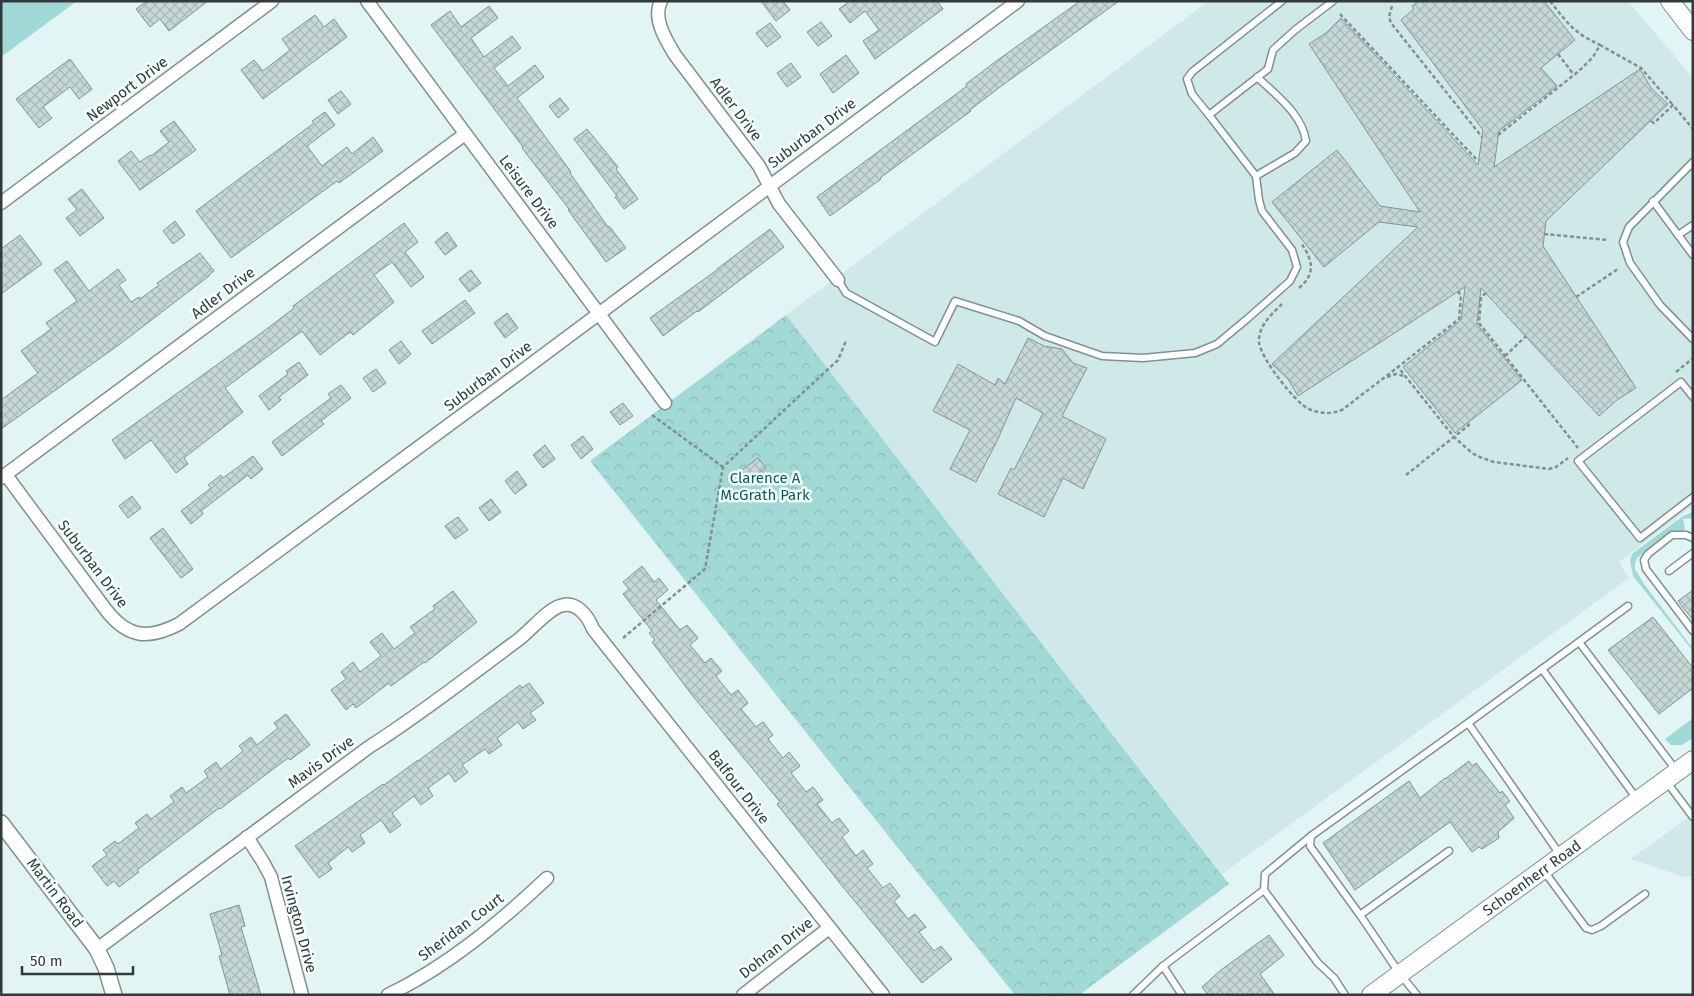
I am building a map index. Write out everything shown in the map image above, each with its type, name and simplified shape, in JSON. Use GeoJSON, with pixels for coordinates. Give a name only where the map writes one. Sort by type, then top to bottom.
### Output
{"type":"FeatureCollection","features":[{"type":"Feature","properties":{"kind":"main road"},"geometry":{"type":"LineString","coordinates":[[1670,1],[1693,31]]}},
{"type":"Feature","properties":{"kind":"main road","name":"Schoenherr Road"},"geometry":{"type":"LineString","coordinates":[[1371,995],[1693,760]]}},
{"type":"Feature","properties":{"kind":"street","name":"Newport Drive"},"geometry":{"type":"LineString","coordinates":[[1,203],[272,1]]}},
{"type":"Feature","properties":{"kind":"street","name":"Leisure Drive"},"geometry":{"type":"LineString","coordinates":[[367,1],[665,403]]}},
{"type":"Feature","properties":{"kind":"street","name":"Adler Drive"},"geometry":{"type":"LineString","coordinates":[[661,1],[658,7],[660,23],[674,55],[759,166],[779,204],[838,280]]}},
{"type":"Feature","properties":{"kind":"street","name":"Suburban Drive"},"geometry":{"type":"LineString","coordinates":[[4,476],[120,626],[131,632],[141,634],[151,635],[164,632],[179,624],[1018,1]]}},
{"type":"Feature","properties":{"kind":"street","name":"Adler Drive"},"geometry":{"type":"LineString","coordinates":[[4,476],[465,134]]}},
{"type":"Feature","properties":{"kind":"street","name":"Mavis Drive"},"geometry":{"type":"LineString","coordinates":[[96,949],[369,746],[405,724],[526,634],[553,610],[567,604]]}},
{"type":"Feature","properties":{"kind":"street","name":"Balfour Drive"},"geometry":{"type":"LineString","coordinates":[[567,604],[580,610],[590,620],[593,629],[883,995]]}},
{"type":"Feature","properties":{"kind":"street","name":"Martin Road"},"geometry":{"type":"LineString","coordinates":[[1,823],[96,949],[106,968],[114,995]]}},
{"type":"Feature","properties":{"kind":"street","name":"Irvington Drive"},"geometry":{"type":"LineString","coordinates":[[246,837],[271,877],[302,995]]}},
{"type":"Feature","properties":{"kind":"street","name":"Sheridan Court"},"geometry":{"type":"LineString","coordinates":[[388,995],[429,972],[473,942],[510,913],[547,878]]}},
{"type":"Feature","properties":{"kind":"street","name":"Dohran Drive"},"geometry":{"type":"LineString","coordinates":[[743,995],[829,928]]}},
{"type":"Feature","properties":{"kind":"lane"},"geometry":{"type":"LineString","coordinates":[[838,280],[846,292],[935,342],[955,301],[1019,321],[1045,336],[1102,356],[1143,358],[1195,353],[1216,344],[1290,281],[1297,267],[1292,250],[1262,211],[1256,176],[1192,94],[1187,79],[1192,72],[1282,1]]}},
{"type":"Feature","properties":{"kind":"lane"},"geometry":{"type":"LineString","coordinates":[[1209,115],[1268,69],[1273,50],[1295,30],[1333,1]]}},
{"type":"Feature","properties":{"kind":"lane"},"geometry":{"type":"LineString","coordinates":[[1256,176],[1295,153],[1306,141],[1304,130],[1288,107],[1257,77]]}},
{"type":"Feature","properties":{"kind":"lane"},"geometry":{"type":"LineString","coordinates":[[1693,162],[1629,227],[1624,242],[1630,263],[1660,305],[1693,339]]}},
{"type":"Feature","properties":{"kind":"lane"},"geometry":{"type":"LineString","coordinates":[[1653,201],[1693,255]]}},
{"type":"Feature","properties":{"kind":"lane"},"geometry":{"type":"LineString","coordinates":[[1678,235],[1693,226]]}},
{"type":"Feature","properties":{"kind":"lane"},"geometry":{"type":"LineString","coordinates":[[1693,397],[1681,382],[1578,461],[1640,538],[1693,497]]}},
{"type":"Feature","properties":{"kind":"lane"},"geometry":{"type":"LineString","coordinates":[[1693,538],[1686,535],[1672,535],[1648,554],[1644,560],[1646,569],[1693,631]]}},
{"type":"Feature","properties":{"kind":"lane"},"geometry":{"type":"LineString","coordinates":[[1669,571],[1693,553]]}},
{"type":"Feature","properties":{"kind":"lane"},"geometry":{"type":"LineString","coordinates":[[1345,995],[1334,978],[1318,963],[1264,890],[1265,874],[1311,836],[1628,606]]}},
{"type":"Feature","properties":{"kind":"lane"},"geometry":{"type":"LineString","coordinates":[[1579,642],[1671,775],[1693,817]]}},
{"type":"Feature","properties":{"kind":"lane"},"geometry":{"type":"LineString","coordinates":[[1542,669],[1638,800]]}},
{"type":"Feature","properties":{"kind":"lane"},"geometry":{"type":"LineString","coordinates":[[1468,723],[1562,856]]}},
{"type":"Feature","properties":{"kind":"lane"},"geometry":{"type":"LineString","coordinates":[[1311,836],[1310,846],[1400,974],[1417,995]]}},
{"type":"Feature","properties":{"kind":"lane"},"geometry":{"type":"LineString","coordinates":[[1360,915],[1449,851]]}},
{"type":"Feature","properties":{"kind":"lane"},"geometry":{"type":"LineString","coordinates":[[1543,870],[1586,928],[1592,930],[1601,926],[1646,894]]}},
{"type":"Feature","properties":{"kind":"lane"},"geometry":{"type":"LineString","coordinates":[[1133,995],[1163,966],[1264,890]]}},
{"type":"Feature","properties":{"kind":"lane"},"geometry":{"type":"LineString","coordinates":[[1163,966],[1182,995]]}},
{"type":"Feature","properties":{"kind":"path"},"geometry":{"type":"LineString","coordinates":[[1550,1],[1582,37],[1642,68],[1693,129]]}},
{"type":"Feature","properties":{"kind":"path"},"geometry":{"type":"LineString","coordinates":[[1392,6],[1389,12],[1391,23],[1482,137]]}},
{"type":"Feature","properties":{"kind":"path"},"geometry":{"type":"LineString","coordinates":[[1340,14],[1476,159]]}},
{"type":"Feature","properties":{"kind":"path"},"geometry":{"type":"LineString","coordinates":[[1498,135],[1585,66],[1600,45]]}},
{"type":"Feature","properties":{"kind":"path"},"geometry":{"type":"LineString","coordinates":[[1558,54],[1574,75]]}},
{"type":"Feature","properties":{"kind":"path"},"geometry":{"type":"LineString","coordinates":[[1651,120],[1654,123],[1673,105]]}},
{"type":"Feature","properties":{"kind":"path"},"geometry":{"type":"LineString","coordinates":[[1544,234],[1608,240]]}},
{"type":"Feature","properties":{"kind":"path"},"geometry":{"type":"LineString","coordinates":[[1297,290],[1304,284],[1310,273],[1310,258],[1301,243]]}},
{"type":"Feature","properties":{"kind":"path"},"geometry":{"type":"LineString","coordinates":[[1576,297],[1618,269]]}},
{"type":"Feature","properties":{"kind":"path"},"geometry":{"type":"LineString","coordinates":[[1284,302],[1266,321],[1259,343],[1268,364],[1294,396],[1307,408],[1329,414],[1342,410],[1459,319],[1461,296],[1458,291]]}},
{"type":"Feature","properties":{"kind":"path"},"geometry":{"type":"LineString","coordinates":[[1486,293],[1481,298],[1479,323],[1579,449]]}},
{"type":"Feature","properties":{"kind":"path"},"geometry":{"type":"LineString","coordinates":[[1505,356],[1526,336]]}},
{"type":"Feature","properties":{"kind":"path"},"geometry":{"type":"LineString","coordinates":[[623,638],[706,569],[723,467],[838,360],[846,341]]}},
{"type":"Feature","properties":{"kind":"path"},"geometry":{"type":"LineString","coordinates":[[1670,377],[1692,359]]}},
{"type":"Feature","properties":{"kind":"path"},"geometry":{"type":"LineString","coordinates":[[1398,367],[1454,437],[1477,456],[1494,462],[1553,468],[1571,455]]}},
{"type":"Feature","properties":{"kind":"path"},"geometry":{"type":"LineString","coordinates":[[1384,378],[1396,374],[1408,380]]}},
{"type":"Feature","properties":{"kind":"path"},"geometry":{"type":"LineString","coordinates":[[652,415],[723,467]]}},
{"type":"Feature","properties":{"kind":"path"},"geometry":{"type":"LineString","coordinates":[[1406,475],[1469,425],[1467,423]]}},
{"type":"Feature","properties":{"kind":"shaded area"},"geometry":{"type":"Polygon","coordinates":[[[1209,1],[1628,1],[1693,78],[1693,506],[1619,562],[1629,578],[1222,874],[786,315],[1209,1]]]}},
{"type":"Feature","properties":{"kind":"shaded area"},"geometry":{"type":"Polygon","coordinates":[[[1693,814],[1693,876],[1684,877],[1631,859],[1693,814]]]}},
{"type":"Feature","properties":{"kind":"green space"},"geometry":{"type":"Polygon","coordinates":[[[1,1],[77,1],[1,57],[1,1]]]}},
{"type":"Feature","properties":{"kind":"green space","name":"Clarence A McGrath Park"},"geometry":{"type":"Polygon","coordinates":[[[786,315],[1229,884],[1079,995],[1015,995],[590,461],[786,315]]]}},
{"type":"Feature","properties":{"kind":"green space"},"geometry":{"type":"Polygon","coordinates":[[[1693,512],[1693,518],[1683,519],[1685,529],[1683,531],[1667,535],[1637,558],[1635,569],[1693,651],[1633,576],[1630,560],[1632,554],[1683,516],[1693,512]]]}},
{"type":"Feature","properties":{"kind":"green space"},"geometry":{"type":"Polygon","coordinates":[[[1693,718],[1693,738],[1682,745],[1671,745],[1665,739],[1693,718]]]}},
{"type":"Feature","properties":{"kind":"building"},"geometry":{"type":"Polygon","coordinates":[[[147,1],[208,1],[169,31],[160,19],[150,27],[136,9],[147,1]]]}},
{"type":"Feature","properties":{"kind":"building"},"geometry":{"type":"Polygon","coordinates":[[[761,1],[783,1],[790,10],[776,21],[761,1]]]}},
{"type":"Feature","properties":{"kind":"building"},"geometry":{"type":"Polygon","coordinates":[[[850,1],[937,1],[943,9],[875,59],[863,41],[879,30],[865,11],[850,23],[839,9],[850,1]]]}},
{"type":"Feature","properties":{"kind":"building"},"geometry":{"type":"Polygon","coordinates":[[[1080,1],[1119,1],[1000,87],[971,111],[830,216],[817,197],[967,86],[966,84],[995,62],[1080,1]]]}},
{"type":"Feature","properties":{"kind":"building"},"geometry":{"type":"Polygon","coordinates":[[[1418,1],[1544,1],[1575,40],[1541,68],[1557,86],[1499,131],[1494,167],[1640,69],[1651,88],[1668,104],[1546,221],[1543,246],[1636,388],[1617,400],[1599,416],[1481,288],[1477,324],[1522,380],[1455,433],[1403,367],[1461,320],[1465,287],[1298,396],[1288,379],[1272,364],[1418,227],[1379,222],[1324,267],[1272,202],[1337,150],[1380,206],[1420,212],[1309,44],[1326,33],[1341,18],[1478,165],[1483,130],[1401,20],[1414,9],[1412,6],[1418,1]]]}},
{"type":"Feature","properties":{"kind":"building"},"geometry":{"type":"Polygon","coordinates":[[[489,6],[498,18],[471,38],[484,57],[512,36],[521,48],[494,68],[508,86],[535,65],[544,77],[517,98],[608,227],[626,248],[606,262],[569,209],[431,25],[450,11],[461,27],[489,6]]]}},
{"type":"Feature","properties":{"kind":"building"},"geometry":{"type":"Polygon","coordinates":[[[315,15],[324,27],[334,19],[347,37],[263,99],[241,70],[254,60],[263,71],[290,50],[282,39],[315,15]]]}},
{"type":"Feature","properties":{"kind":"building"},"geometry":{"type":"Polygon","coordinates":[[[821,22],[832,36],[818,46],[807,32],[821,22]]]}},
{"type":"Feature","properties":{"kind":"building"},"geometry":{"type":"Polygon","coordinates":[[[770,23],[781,37],[767,47],[756,33],[770,23]]]}},
{"type":"Feature","properties":{"kind":"building"},"geometry":{"type":"Polygon","coordinates":[[[846,55],[859,73],[833,93],[820,74],[846,55]]]}},
{"type":"Feature","properties":{"kind":"building"},"geometry":{"type":"Polygon","coordinates":[[[70,59],[92,89],[79,99],[70,87],[43,107],[52,118],[39,128],[16,99],[70,59]]]}},
{"type":"Feature","properties":{"kind":"building"},"geometry":{"type":"Polygon","coordinates":[[[791,63],[801,77],[787,87],[777,73],[791,63]]]}},
{"type":"Feature","properties":{"kind":"building"},"geometry":{"type":"Polygon","coordinates":[[[341,91],[351,104],[338,114],[328,100],[341,91]]]}},
{"type":"Feature","properties":{"kind":"building"},"geometry":{"type":"Polygon","coordinates":[[[560,98],[569,109],[558,118],[549,106],[560,98]]]}},
{"type":"Feature","properties":{"kind":"building"},"geometry":{"type":"Polygon","coordinates":[[[325,112],[335,125],[307,146],[322,166],[347,147],[352,154],[373,137],[383,151],[339,183],[337,181],[231,258],[196,211],[314,123],[312,121],[325,112]]]}},
{"type":"Feature","properties":{"kind":"building"},"geometry":{"type":"Polygon","coordinates":[[[174,121],[196,150],[140,190],[118,161],[131,151],[140,162],[151,156],[169,142],[160,131],[174,121]]]}},
{"type":"Feature","properties":{"kind":"building"},"geometry":{"type":"Polygon","coordinates":[[[587,129],[618,167],[616,169],[638,199],[624,209],[615,197],[617,196],[574,139],[587,129]]]}},
{"type":"Feature","properties":{"kind":"building"},"geometry":{"type":"Polygon","coordinates":[[[82,189],[104,218],[80,236],[66,218],[77,210],[68,199],[82,189]]]}},
{"type":"Feature","properties":{"kind":"building"},"geometry":{"type":"Polygon","coordinates":[[[175,221],[185,235],[173,244],[163,231],[175,221]]]}},
{"type":"Feature","properties":{"kind":"building"},"geometry":{"type":"Polygon","coordinates":[[[404,223],[418,242],[405,252],[424,277],[411,287],[392,262],[374,275],[394,302],[353,335],[350,332],[320,355],[302,331],[225,388],[243,412],[184,458],[188,464],[176,473],[151,440],[125,459],[112,440],[264,331],[294,308],[293,306],[404,223]]]}},
{"type":"Feature","properties":{"kind":"building"},"geometry":{"type":"Polygon","coordinates":[[[770,229],[784,247],[663,336],[650,318],[770,229]]]}},
{"type":"Feature","properties":{"kind":"building"},"geometry":{"type":"Polygon","coordinates":[[[447,232],[457,246],[445,255],[435,242],[447,232]]]}},
{"type":"Feature","properties":{"kind":"building"},"geometry":{"type":"Polygon","coordinates":[[[20,235],[42,264],[1,294],[1,249],[20,235]]]}},
{"type":"Feature","properties":{"kind":"building"},"geometry":{"type":"Polygon","coordinates":[[[200,253],[214,271],[209,276],[120,344],[1,429],[1,400],[38,373],[21,351],[51,329],[46,323],[77,301],[54,270],[67,261],[89,291],[118,269],[126,280],[119,285],[131,302],[139,297],[140,299],[159,285],[157,283],[200,253]]]}},
{"type":"Feature","properties":{"kind":"building"},"geometry":{"type":"Polygon","coordinates":[[[471,270],[481,283],[469,292],[459,279],[471,270]]]}},
{"type":"Feature","properties":{"kind":"building"},"geometry":{"type":"Polygon","coordinates":[[[465,300],[475,313],[432,344],[422,331],[465,300]]]}},
{"type":"Feature","properties":{"kind":"building"},"geometry":{"type":"Polygon","coordinates":[[[507,313],[518,328],[505,338],[494,323],[507,313]]]}},
{"type":"Feature","properties":{"kind":"building"},"geometry":{"type":"Polygon","coordinates":[[[1028,338],[1044,346],[1062,349],[1073,363],[1087,368],[1062,416],[1106,439],[1083,489],[1063,478],[1044,517],[998,494],[1011,468],[1014,470],[1043,413],[1016,398],[976,482],[950,469],[970,430],[933,411],[958,364],[995,385],[998,378],[1005,384],[1028,338]]]}},
{"type":"Feature","properties":{"kind":"building"},"geometry":{"type":"Polygon","coordinates":[[[401,341],[411,354],[399,364],[389,350],[401,341]]]}},
{"type":"Feature","properties":{"kind":"building"},"geometry":{"type":"Polygon","coordinates":[[[299,362],[308,375],[279,397],[281,400],[269,410],[259,396],[288,374],[286,371],[299,362]]]}},
{"type":"Feature","properties":{"kind":"building"},"geometry":{"type":"Polygon","coordinates":[[[376,369],[386,383],[373,392],[363,378],[376,369]]]}},
{"type":"Feature","properties":{"kind":"building"},"geometry":{"type":"Polygon","coordinates":[[[341,385],[351,398],[321,421],[324,424],[282,456],[272,442],[331,398],[328,394],[341,385]]]}},
{"type":"Feature","properties":{"kind":"building"},"geometry":{"type":"Polygon","coordinates":[[[623,403],[633,416],[620,425],[610,412],[623,403]]]}},
{"type":"Feature","properties":{"kind":"building"},"geometry":{"type":"Polygon","coordinates":[[[583,436],[593,449],[581,459],[571,445],[583,436]]]}},
{"type":"Feature","properties":{"kind":"building"},"geometry":{"type":"Polygon","coordinates":[[[545,445],[555,459],[543,468],[533,455],[545,445]]]}},
{"type":"Feature","properties":{"kind":"building"},"geometry":{"type":"Polygon","coordinates":[[[253,456],[263,469],[251,479],[248,475],[201,511],[203,514],[191,524],[181,511],[211,488],[208,485],[221,475],[223,478],[253,456]]]}},
{"type":"Feature","properties":{"kind":"building"},"geometry":{"type":"Polygon","coordinates":[[[758,458],[766,468],[749,480],[742,470],[758,458]]]}},
{"type":"Feature","properties":{"kind":"building"},"geometry":{"type":"Polygon","coordinates":[[[517,471],[527,485],[515,494],[505,481],[517,471]]]}},
{"type":"Feature","properties":{"kind":"building"},"geometry":{"type":"Polygon","coordinates":[[[132,496],[141,508],[128,518],[119,506],[132,496]]]}},
{"type":"Feature","properties":{"kind":"building"},"geometry":{"type":"Polygon","coordinates":[[[491,499],[501,512],[489,521],[479,508],[491,499]]]}},
{"type":"Feature","properties":{"kind":"building"},"geometry":{"type":"Polygon","coordinates":[[[458,517],[468,530],[455,539],[445,526],[458,517]]]}},
{"type":"Feature","properties":{"kind":"building"},"geometry":{"type":"Polygon","coordinates":[[[163,528],[193,569],[181,578],[150,538],[163,528]]]}},
{"type":"Feature","properties":{"kind":"building"},"geometry":{"type":"Polygon","coordinates":[[[642,566],[654,582],[659,578],[668,590],[656,600],[680,630],[687,625],[698,638],[690,645],[705,663],[711,658],[722,671],[716,676],[731,695],[738,690],[748,703],[741,709],[756,727],[763,722],[773,735],[768,739],[783,758],[789,752],[800,766],[791,773],[806,792],[813,787],[823,800],[817,804],[832,823],[839,818],[849,831],[842,837],[856,856],[863,850],[873,864],[867,868],[883,888],[890,883],[900,896],[894,901],[908,919],[915,914],[926,927],[919,932],[934,951],[941,946],[952,959],[922,983],[777,804],[780,802],[692,695],[652,642],[655,640],[649,633],[652,631],[623,594],[629,589],[623,582],[642,566]]]}},
{"type":"Feature","properties":{"kind":"building"},"geometry":{"type":"Polygon","coordinates":[[[1693,590],[1693,620],[1678,601],[1693,590]]]}},
{"type":"Feature","properties":{"kind":"building"},"geometry":{"type":"Polygon","coordinates":[[[453,591],[477,622],[425,663],[391,686],[389,683],[356,708],[353,704],[346,710],[331,690],[346,679],[341,672],[353,662],[360,672],[381,656],[370,642],[382,633],[394,649],[415,633],[410,627],[435,609],[433,606],[453,591]]]}},
{"type":"Feature","properties":{"kind":"building"},"geometry":{"type":"Polygon","coordinates":[[[1653,617],[1693,668],[1693,688],[1659,714],[1608,650],[1653,617]]]}},
{"type":"Feature","properties":{"kind":"building"},"geometry":{"type":"Polygon","coordinates":[[[529,683],[544,703],[530,713],[536,720],[523,729],[518,722],[497,738],[502,745],[489,754],[485,749],[462,765],[468,772],[455,782],[449,773],[428,788],[433,796],[421,805],[414,796],[392,813],[401,825],[390,833],[381,820],[360,835],[365,843],[352,852],[348,847],[328,863],[332,869],[319,878],[295,846],[418,761],[520,685],[522,688],[529,683]]]}},
{"type":"Feature","properties":{"kind":"building"},"geometry":{"type":"Polygon","coordinates":[[[286,714],[310,745],[290,760],[288,758],[219,808],[137,870],[139,872],[119,887],[114,881],[107,886],[92,866],[107,855],[103,850],[115,841],[118,844],[139,828],[135,823],[147,814],[151,819],[174,802],[170,796],[182,787],[186,793],[208,777],[204,771],[216,762],[221,769],[243,751],[239,746],[251,737],[257,745],[278,728],[274,723],[286,714]]]}},
{"type":"Feature","properties":{"kind":"building"},"geometry":{"type":"Polygon","coordinates":[[[1469,761],[1472,766],[1476,763],[1500,793],[1502,791],[1510,801],[1505,805],[1514,818],[1498,832],[1499,838],[1482,849],[1479,847],[1472,852],[1450,822],[1355,890],[1323,843],[1409,781],[1420,798],[1469,761]]]}},
{"type":"Feature","properties":{"kind":"building"},"geometry":{"type":"Polygon","coordinates":[[[239,905],[245,926],[241,927],[261,995],[230,995],[219,956],[222,955],[210,914],[239,905]]]}},
{"type":"Feature","properties":{"kind":"building"},"geometry":{"type":"Polygon","coordinates":[[[1269,935],[1284,955],[1260,974],[1275,995],[1208,995],[1202,987],[1221,970],[1269,935]]]}}]}
